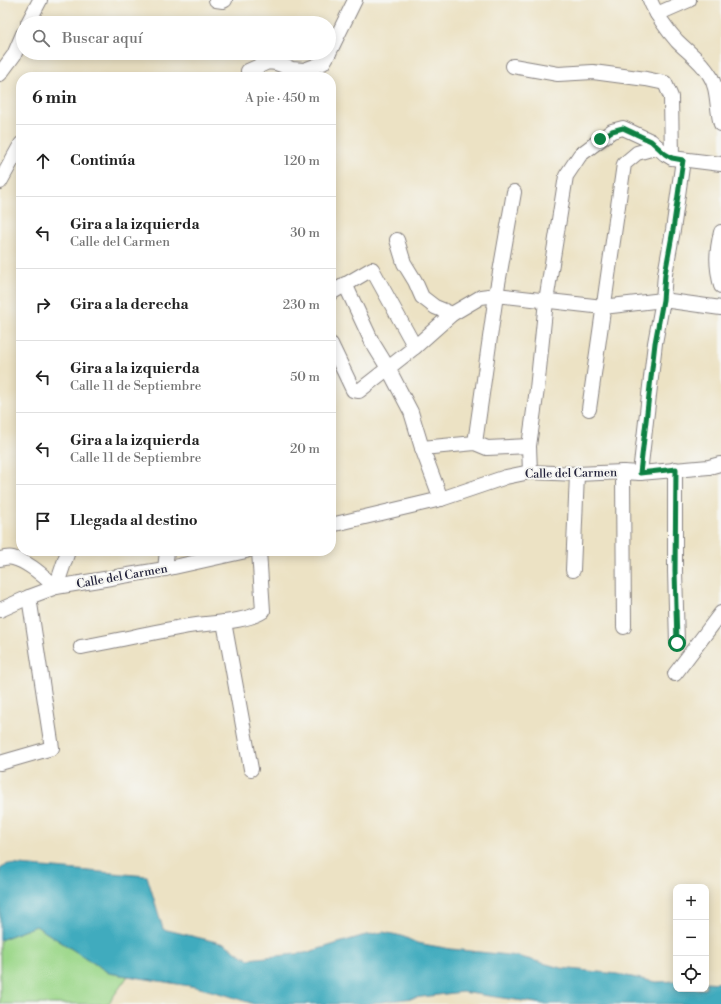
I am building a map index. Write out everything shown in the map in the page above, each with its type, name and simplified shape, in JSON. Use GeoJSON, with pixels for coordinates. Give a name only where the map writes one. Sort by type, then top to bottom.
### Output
{"type":"FeatureCollection","features":[{"type":"Feature","properties":{"kind":"street"},"geometry":{"type":"LineString","coordinates":[[32,16],[40,0]]}},
{"type":"Feature","properties":{"kind":"street"},"geometry":{"type":"LineString","coordinates":[[216,0],[225,0]]}},
{"type":"Feature","properties":{"kind":"street"},"geometry":{"type":"LineString","coordinates":[[336,39],[355,0]]}},
{"type":"Feature","properties":{"kind":"street"},"geometry":{"type":"LineString","coordinates":[[650,0],[676,39],[702,64],[710,75],[716,91],[721,124]]}},
{"type":"Feature","properties":{"kind":"street"},"geometry":{"type":"LineString","coordinates":[[658,14],[689,0]]}},
{"type":"Feature","properties":{"kind":"street"},"geometry":{"type":"LineString","coordinates":[[0,74],[16,51]]}},
{"type":"Feature","properties":{"kind":"street"},"geometry":{"type":"LineString","coordinates":[[248,71],[268,62],[304,70],[324,63],[326,60]]}},
{"type":"Feature","properties":{"kind":"street"},"geometry":{"type":"LineString","coordinates":[[513,66],[558,74],[593,72],[646,79],[665,83],[671,97],[677,159],[673,230],[655,343],[640,473]]}},
{"type":"Feature","properties":{"kind":"street"},"geometry":{"type":"LineString","coordinates":[[530,472],[529,446],[537,389],[546,301],[566,176],[580,155],[612,131],[623,128],[651,141],[665,154],[677,159],[721,164]]}},
{"type":"Feature","properties":{"kind":"street"},"geometry":{"type":"LineString","coordinates":[[589,409],[624,164],[637,153],[658,148]]}},
{"type":"Feature","properties":{"kind":"street"},"geometry":{"type":"LineString","coordinates":[[0,182],[16,153]]}},
{"type":"Feature","properties":{"kind":"street"},"geometry":{"type":"LineString","coordinates":[[475,443],[496,295],[514,192]]}},
{"type":"Feature","properties":{"kind":"street"},"geometry":{"type":"LineString","coordinates":[[721,232],[716,264],[721,286]]}},
{"type":"Feature","properties":{"kind":"street"},"geometry":{"type":"LineString","coordinates":[[397,240],[404,263],[415,281],[422,297],[436,307],[452,314]]}},
{"type":"Feature","properties":{"kind":"street"},"geometry":{"type":"LineString","coordinates":[[336,289],[372,269],[416,346]]}},
{"type":"Feature","properties":{"kind":"street"},"geometry":{"type":"LineString","coordinates":[[345,284],[372,342],[388,368],[411,412],[422,448],[441,500]]}},
{"type":"Feature","properties":{"kind":"street"},"geometry":{"type":"LineString","coordinates":[[336,354],[353,390],[359,391],[416,346],[452,314],[481,297],[496,295],[603,306],[663,300],[721,308]]}},
{"type":"Feature","properties":{"kind":"street"},"geometry":{"type":"LineString","coordinates":[[422,448],[475,443],[487,448],[529,446]]}},
{"type":"Feature","properties":{"kind":"street","name":"Calle del Carmen"},"geometry":{"type":"LineString","coordinates":[[336,524],[441,500],[506,477],[530,472],[577,474],[623,472],[640,473],[709,467],[721,463]]}},
{"type":"Feature","properties":{"kind":"street"},"geometry":{"type":"LineString","coordinates":[[676,469],[675,571],[677,643]]}},
{"type":"Feature","properties":{"kind":"street"},"geometry":{"type":"LineString","coordinates":[[623,472],[624,627]]}},
{"type":"Feature","properties":{"kind":"street"},"geometry":{"type":"LineString","coordinates":[[573,570],[577,474]]}},
{"type":"Feature","properties":{"kind":"street"},"geometry":{"type":"LineString","coordinates":[[0,559],[11,558],[20,561],[38,572],[56,587],[66,556]]}},
{"type":"Feature","properties":{"kind":"street"},"geometry":{"type":"LineString","coordinates":[[164,569],[166,556]]}},
{"type":"Feature","properties":{"kind":"street","name":"Calle del Carmen"},"geometry":{"type":"LineString","coordinates":[[0,610],[56,587],[164,569],[208,556]]}},
{"type":"Feature","properties":{"kind":"street"},"geometry":{"type":"LineString","coordinates":[[81,648],[184,626],[224,622],[257,615],[263,611],[259,556]]}},
{"type":"Feature","properties":{"kind":"street"},"geometry":{"type":"LineString","coordinates":[[0,763],[52,748],[29,597]]}},
{"type":"Feature","properties":{"kind":"street"},"geometry":{"type":"LineString","coordinates":[[675,674],[721,613]]}},
{"type":"Feature","properties":{"kind":"street"},"geometry":{"type":"LineString","coordinates":[[224,622],[250,769]]}},
{"type":"Feature","properties":{"kind":"green space"},"geometry":{"type":"Polygon","coordinates":[[[36,926],[109,973],[128,976],[108,1004],[0,1004],[0,940],[36,926]]]}},
{"type":"Feature","properties":{"kind":"water"},"geometry":{"type":"Polygon","coordinates":[[[8,864],[147,876],[163,929],[225,944],[248,959],[305,953],[362,936],[383,932],[402,936],[417,943],[451,949],[517,956],[561,968],[617,974],[656,982],[673,981],[673,992],[709,992],[709,982],[721,983],[721,1004],[543,1004],[462,992],[365,1004],[254,1004],[196,987],[109,973],[36,926],[0,940],[0,869],[8,864]]]}},
{"type":"Feature","properties":{"kind":"route"},"geometry":{"type":"LineString","coordinates":[[600,139],[612,131],[623,128],[651,141],[665,154],[672,158],[683,160],[665,274],[663,300],[655,343],[640,473],[676,469],[675,571],[677,643]]}}]}
